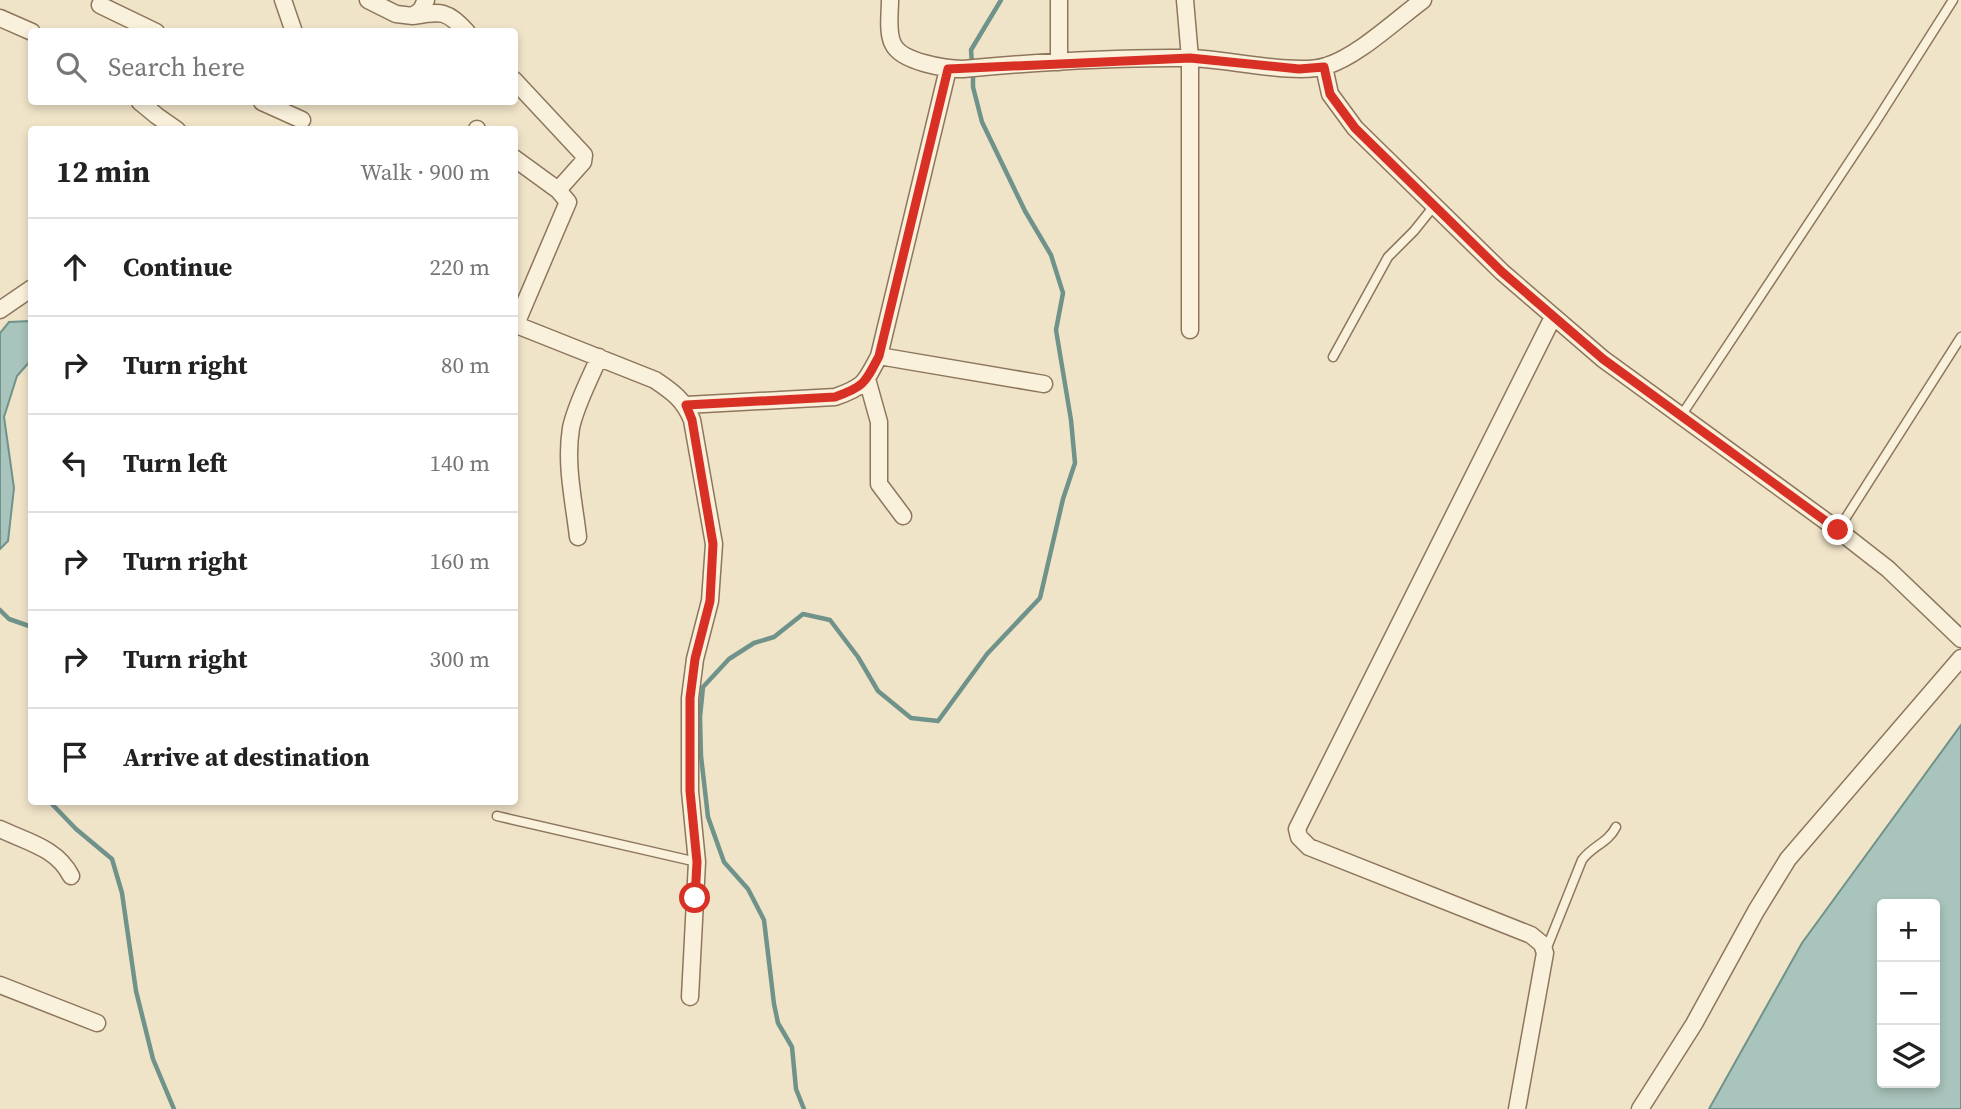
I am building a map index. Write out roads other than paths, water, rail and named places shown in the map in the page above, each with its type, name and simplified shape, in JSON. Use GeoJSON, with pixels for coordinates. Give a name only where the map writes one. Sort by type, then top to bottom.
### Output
{"type":"FeatureCollection","features":[{"type":"Feature","properties":{"kind":"street"},"geometry":{"type":"LineString","coordinates":[[283,0],[293,28]]}},
{"type":"Feature","properties":{"kind":"street"},"geometry":{"type":"LineString","coordinates":[[368,0],[396,14],[413,16],[440,11],[447,13],[463,28]]}},
{"type":"Feature","properties":{"kind":"street"},"geometry":{"type":"LineString","coordinates":[[413,16],[421,10],[426,0]]}},
{"type":"Feature","properties":{"kind":"street"},"geometry":{"type":"LineString","coordinates":[[890,0],[893,44],[905,55],[956,69],[1059,62],[1190,58],[1299,69],[1324,67],[1346,57],[1423,0]]}},
{"type":"Feature","properties":{"kind":"street"},"geometry":{"type":"LineString","coordinates":[[1059,0],[1059,62]]}},
{"type":"Feature","properties":{"kind":"street"},"geometry":{"type":"LineString","coordinates":[[1185,0],[1190,58],[1189,330]]}},
{"type":"Feature","properties":{"kind":"street"},"geometry":{"type":"LineString","coordinates":[[100,5],[148,28]]}},
{"type":"Feature","properties":{"kind":"street"},"geometry":{"type":"LineString","coordinates":[[0,18],[28,30]]}},
{"type":"Feature","properties":{"kind":"street"},"geometry":{"type":"LineString","coordinates":[[1324,67],[1330,94],[1355,128],[1553,317],[1603,359],[1888,569],[1961,639]]}},
{"type":"Feature","properties":{"kind":"street"},"geometry":{"type":"LineString","coordinates":[[686,405],[835,397],[857,389],[867,379],[879,356],[956,69]]}},
{"type":"Feature","properties":{"kind":"street"},"geometry":{"type":"LineString","coordinates":[[518,84],[584,155],[583,162],[558,190]]}},
{"type":"Feature","properties":{"kind":"street"},"geometry":{"type":"LineString","coordinates":[[144,105],[171,126]]}},
{"type":"Feature","properties":{"kind":"street"},"geometry":{"type":"LineString","coordinates":[[267,105],[302,125],[302,105]]}},
{"type":"Feature","properties":{"kind":"street"},"geometry":{"type":"LineString","coordinates":[[518,161],[558,190],[568,202],[518,317]]}},
{"type":"Feature","properties":{"kind":"street"},"geometry":{"type":"LineString","coordinates":[[0,310],[28,291]]}},
{"type":"Feature","properties":{"kind":"street"},"geometry":{"type":"LineString","coordinates":[[1517,1109],[1545,953],[1542,944],[1531,935],[1309,846],[1299,837],[1297,829],[1553,317]]}},
{"type":"Feature","properties":{"kind":"street"},"geometry":{"type":"LineString","coordinates":[[518,325],[656,380],[676,393],[686,405],[692,420],[713,544],[710,601],[695,659],[690,698],[690,791],[697,862],[690,997]]}},
{"type":"Feature","properties":{"kind":"street"},"geometry":{"type":"LineString","coordinates":[[879,356],[1044,384]]}},
{"type":"Feature","properties":{"kind":"street"},"geometry":{"type":"LineString","coordinates":[[578,537],[569,463],[570,441],[578,409],[599,357]]}},
{"type":"Feature","properties":{"kind":"street"},"geometry":{"type":"LineString","coordinates":[[867,379],[879,422],[879,484],[903,516]]}},
{"type":"Feature","properties":{"kind":"street"},"geometry":{"type":"LineString","coordinates":[[1640,1109],[1695,1024],[1756,911],[1788,859],[1961,658]]}},
{"type":"Feature","properties":{"kind":"street"},"geometry":{"type":"LineString","coordinates":[[0,829],[47,850],[64,862],[71,876]]}},
{"type":"Feature","properties":{"kind":"street"},"geometry":{"type":"LineString","coordinates":[[0,985],[97,1023]]}},
{"type":"Feature","properties":{"kind":"lane"},"geometry":{"type":"LineString","coordinates":[[1681,416],[1953,0]]}},
{"type":"Feature","properties":{"kind":"lane"},"geometry":{"type":"LineString","coordinates":[[1333,357],[1388,257],[1434,206]]}},
{"type":"Feature","properties":{"kind":"lane"},"geometry":{"type":"LineString","coordinates":[[1838,530],[1961,337]]}},
{"type":"Feature","properties":{"kind":"lane"},"geometry":{"type":"LineString","coordinates":[[497,816],[697,862]]}},
{"type":"Feature","properties":{"kind":"lane"},"geometry":{"type":"LineString","coordinates":[[1545,953],[1582,860],[1588,851],[1606,842],[1616,827]]}},
{"type":"Feature","properties":{"kind":"water"},"geometry":{"type":"Polygon","coordinates":[[[28,321],[28,363],[17,376],[4,417],[14,488],[8,541],[0,549],[0,333],[9,322],[28,321]]]}},
{"type":"Feature","properties":{"kind":"water"},"geometry":{"type":"Polygon","coordinates":[[[1961,725],[1961,1109],[1709,1109],[1802,943],[1961,725]]]}},
{"type":"Feature","properties":{"kind":"waterway"},"geometry":{"type":"LineString","coordinates":[[972,65],[971,50],[1001,0]]}},
{"type":"Feature","properties":{"kind":"waterway"},"geometry":{"type":"LineString","coordinates":[[804,1109],[796,1089],[792,1047],[778,1023],[764,920],[748,889],[724,862],[708,817],[701,756],[700,717],[703,687],[729,659],[754,643],[774,637],[803,614],[830,620],[858,657],[878,691],[911,718],[938,721],[987,654],[1040,598],[1063,499],[1075,463],[1071,420],[1056,330],[1063,293],[1051,255],[1025,211],[982,122],[973,87],[973,73]]}},
{"type":"Feature","properties":{"kind":"waterway"},"geometry":{"type":"LineString","coordinates":[[0,610],[9,619],[28,626]]}},
{"type":"Feature","properties":{"kind":"waterway"},"geometry":{"type":"LineString","coordinates":[[53,805],[76,829],[112,859],[122,893],[136,991],[153,1059],[174,1109]]}}]}
